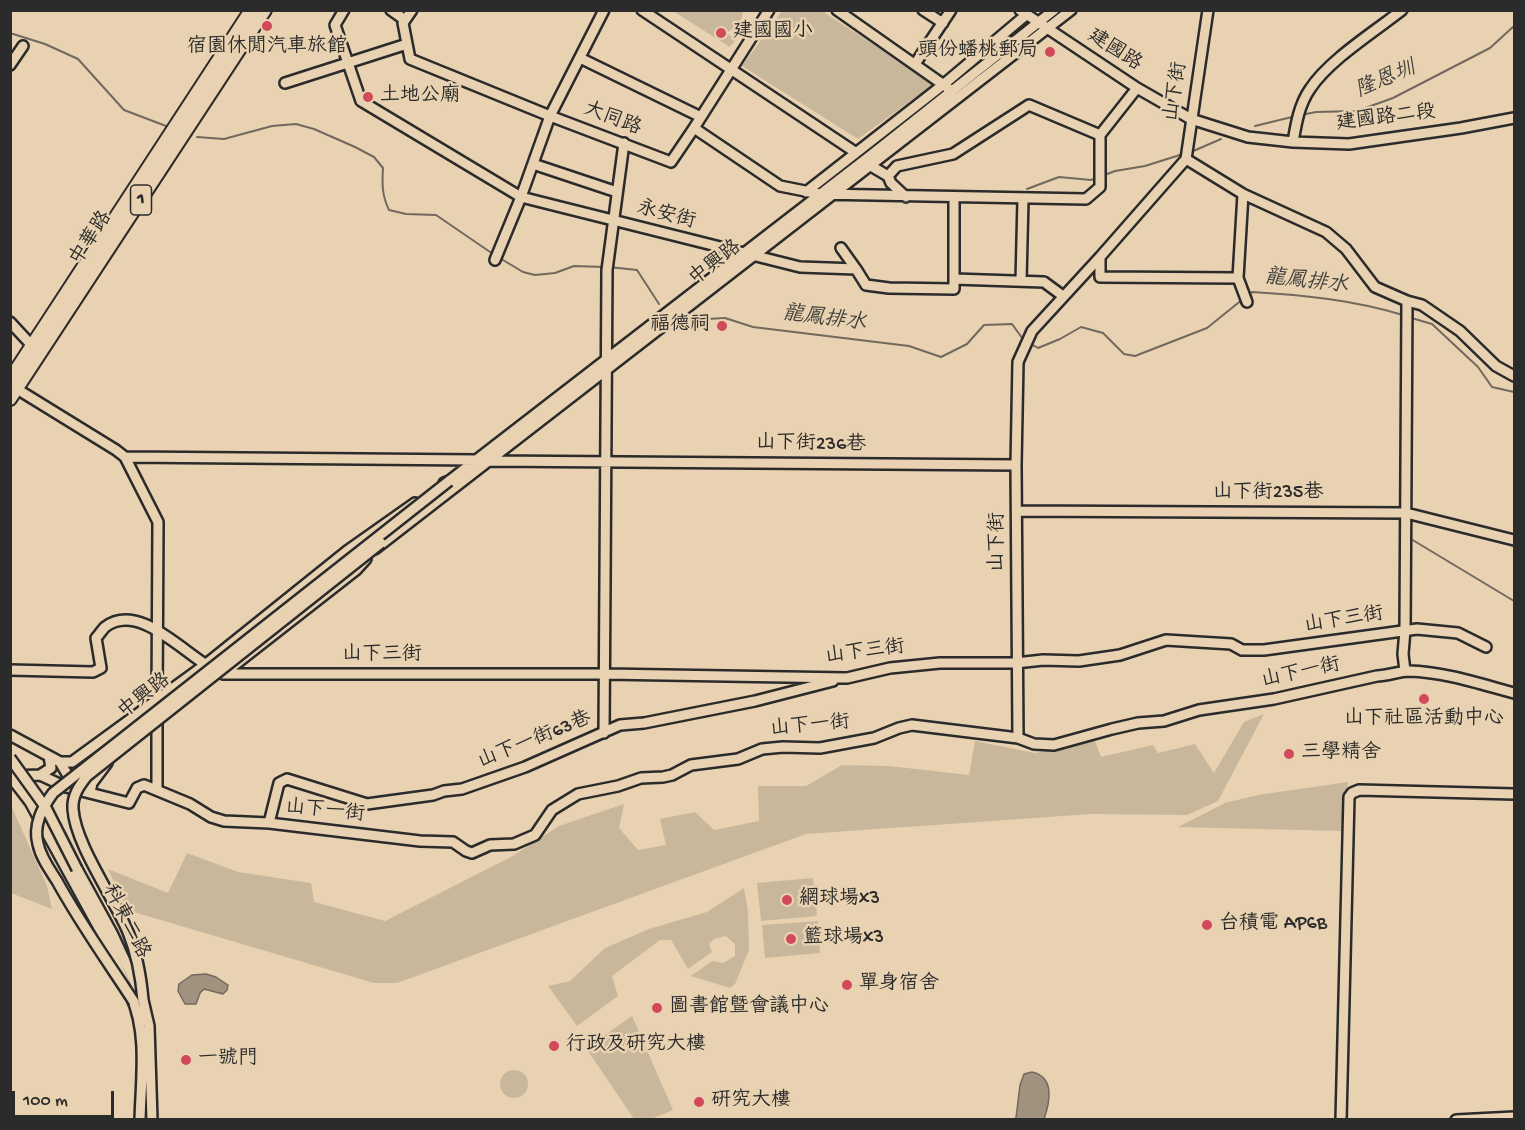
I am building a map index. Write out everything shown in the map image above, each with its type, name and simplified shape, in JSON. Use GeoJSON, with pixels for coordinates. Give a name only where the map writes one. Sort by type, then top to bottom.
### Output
{"type":"FeatureCollection","features":[{"type":"Feature","properties":{"kind":"main road","name":"中華路"},"geometry":{"type":"LineString","coordinates":[[12,388],[251,10]]}},
{"type":"Feature","properties":{"kind":"main road","name":"中華路"},"geometry":{"type":"LineString","coordinates":[[36,350],[265,10]]}},
{"type":"Feature","properties":{"kind":"street","name":"永安街"},"geometry":{"type":"LineString","coordinates":[[344,10],[335,25],[361,101],[521,197],[800,267],[856,270]]}},
{"type":"Feature","properties":{"kind":"street"},"geometry":{"type":"LineString","coordinates":[[391,10],[405,20]]}},
{"type":"Feature","properties":{"kind":"street"},"geometry":{"type":"LineString","coordinates":[[285,83],[407,44],[403,23],[412,10]]}},
{"type":"Feature","properties":{"kind":"street"},"geometry":{"type":"LineString","coordinates":[[496,258],[550,116],[604,10]]}},
{"type":"Feature","properties":{"kind":"street"},"geometry":{"type":"LineString","coordinates":[[642,10],[855,152]]}},
{"type":"Feature","properties":{"kind":"street"},"geometry":{"type":"LineString","coordinates":[[769,10],[694,129],[780,186],[806,192],[906,197],[1086,199],[1100,180],[1100,135],[1137,88]]}},
{"type":"Feature","properties":{"kind":"street"},"geometry":{"type":"LineString","coordinates":[[837,10],[952,91]]}},
{"type":"Feature","properties":{"kind":"street"},"geometry":{"type":"LineString","coordinates":[[922,10],[943,23]]}},
{"type":"Feature","properties":{"kind":"street"},"geometry":{"type":"LineString","coordinates":[[915,64],[951,10]]}},
{"type":"Feature","properties":{"kind":"street","name":"中興路"},"geometry":{"type":"LineString","coordinates":[[139,1001],[141,974],[128,933],[80,838],[73,809],[76,791],[87,776],[381,543],[755,256],[952,91],[1054,10]]}},
{"type":"Feature","properties":{"kind":"street","name":"中興路"},"geometry":{"type":"LineString","coordinates":[[139,1001],[66,898],[42,856],[37,843],[36,826],[42,808],[53,793],[475,460],[742,254],[871,166],[1071,10]]}},
{"type":"Feature","properties":{"kind":"street","name":"山下街"},"geometry":{"type":"LineString","coordinates":[[1186,155],[1208,10]]}},
{"type":"Feature","properties":{"kind":"street"},"geometry":{"type":"LineString","coordinates":[[1293,142],[1298,116],[1309,90],[1325,71],[1402,10]]}},
{"type":"Feature","properties":{"kind":"street"},"geometry":{"type":"LineString","coordinates":[[806,192],[944,84],[1023,13]]}},
{"type":"Feature","properties":{"kind":"street","name":"建國路"},"geometry":{"type":"LineString","coordinates":[[1023,13],[1137,88],[1191,119]]}},
{"type":"Feature","properties":{"kind":"street","name":"大同路"},"geometry":{"type":"LineString","coordinates":[[407,44],[410,59],[671,162],[694,129]]}},
{"type":"Feature","properties":{"kind":"street"},"geometry":{"type":"LineString","coordinates":[[10,65],[23,46]]}},
{"type":"Feature","properties":{"kind":"street"},"geometry":{"type":"LineString","coordinates":[[580,58],[701,117]]}},
{"type":"Feature","properties":{"kind":"street"},"geometry":{"type":"LineString","coordinates":[[888,176],[897,166],[953,154],[1029,105],[1100,135]]}},
{"type":"Feature","properties":{"kind":"street","name":"建國路二段"},"geometry":{"type":"LineString","coordinates":[[1191,119],[1248,138],[1349,144],[1515,118]]}},
{"type":"Feature","properties":{"kind":"street"},"geometry":{"type":"LineString","coordinates":[[604,733],[607,266],[624,143]]}},
{"type":"Feature","properties":{"kind":"street"},"geometry":{"type":"LineString","coordinates":[[954,279],[1044,282],[1063,296],[1101,257],[1186,155],[1243,194],[1326,232],[1346,249],[1375,287],[1407,304],[1422,305],[1460,331],[1496,366],[1515,376]]}},
{"type":"Feature","properties":{"kind":"street"},"geometry":{"type":"LineString","coordinates":[[533,164],[617,192]]}},
{"type":"Feature","properties":{"kind":"street"},"geometry":{"type":"LineString","coordinates":[[871,166],[888,176],[891,183],[906,197]]}},
{"type":"Feature","properties":{"kind":"street"},"geometry":{"type":"LineString","coordinates":[[1243,194],[1238,278],[1247,301]]}},
{"type":"Feature","properties":{"kind":"street"},"geometry":{"type":"LineString","coordinates":[[841,248],[866,285],[889,288],[954,289],[954,198]]}},
{"type":"Feature","properties":{"kind":"street"},"geometry":{"type":"LineString","coordinates":[[1021,281],[1023,199]]}},
{"type":"Feature","properties":{"kind":"street"},"geometry":{"type":"LineString","coordinates":[[1101,257],[1100,277],[1238,278]]}},
{"type":"Feature","properties":{"kind":"street","name":"山下街"},"geometry":{"type":"LineString","coordinates":[[1018,738],[1016,465],[1018,362],[1029,336],[1063,296]]}},
{"type":"Feature","properties":{"kind":"street"},"geometry":{"type":"LineString","coordinates":[[1405,671],[1403,654],[1407,304]]}},
{"type":"Feature","properties":{"kind":"street"},"geometry":{"type":"LineString","coordinates":[[10,322],[36,350]]}},
{"type":"Feature","properties":{"kind":"street"},"geometry":{"type":"LineString","coordinates":[[10,776],[40,775],[66,787],[129,803],[140,786],[157,789],[158,698],[158,522],[125,457],[12,388]]}},
{"type":"Feature","properties":{"kind":"street","name":"山下街236巷"},"geometry":{"type":"LineString","coordinates":[[125,457],[1016,465]]}},
{"type":"Feature","properties":{"kind":"street","name":"中興路"},"geometry":{"type":"LineString","coordinates":[[60,762],[72,762],[205,665],[347,551],[449,481]]}},
{"type":"Feature","properties":{"kind":"street","name":"山下街235巷"},"geometry":{"type":"LineString","coordinates":[[1017,510],[1406,513],[1515,540]]}},
{"type":"Feature","properties":{"kind":"street","name":"中興路"},"geometry":{"type":"LineString","coordinates":[[75,789],[356,570],[381,543]]}},
{"type":"Feature","properties":{"kind":"street","name":"山下三街"},"geometry":{"type":"LineString","coordinates":[[10,670],[93,672],[101,668],[96,638],[105,627],[130,620],[157,630],[205,665],[223,674],[605,674],[847,678],[890,668],[940,663],[1079,661],[1120,655],[1166,640],[1231,644],[1242,650],[1264,650],[1405,630],[1458,633],[1486,647]]}},
{"type":"Feature","properties":{"kind":"street","name":"山下一街"},"geometry":{"type":"LineString","coordinates":[[157,789],[190,804],[211,817],[224,821],[420,841],[453,842],[472,853],[490,845],[514,844],[535,835],[552,810],[578,794],[618,786],[641,778],[672,775],[692,765],[738,759],[762,750],[783,747],[820,748],[874,738],[912,725],[1018,738],[1034,744],[1054,745],[1138,723],[1164,721],[1199,710],[1274,699],[1405,671],[1434,673],[1515,693]]}},
{"type":"Feature","properties":{"kind":"street","name":"山下一街63巷"},"geometry":{"type":"LineString","coordinates":[[269,824],[279,783],[283,780],[287,779],[367,804],[434,795],[462,789],[525,767],[620,725],[644,723],[744,704],[847,678]]}},
{"type":"Feature","properties":{"kind":"street"},"geometry":{"type":"LineString","coordinates":[[10,735],[60,762],[75,789]]}},
{"type":"Feature","properties":{"kind":"street"},"geometry":{"type":"LineString","coordinates":[[40,775],[51,768],[49,756]]}},
{"type":"Feature","properties":{"kind":"street","name":"科東二路"},"geometry":{"type":"LineString","coordinates":[[10,758],[46,808],[105,939],[139,1001],[139,1028],[152,1116]]}},
{"type":"Feature","properties":{"kind":"street","name":"中興路"},"geometry":{"type":"LineString","coordinates":[[90,792],[92,783],[105,764]]}},
{"type":"Feature","properties":{"kind":"street","name":"科東二路"},"geometry":{"type":"LineString","coordinates":[[10,776],[30,802],[73,871]]}},
{"type":"Feature","properties":{"kind":"street"},"geometry":{"type":"LineString","coordinates":[[1341,1119],[1346,992],[1349,797],[1359,790],[1515,794]]}},
{"type":"Feature","properties":{"kind":"street","name":"科東二路"},"geometry":{"type":"LineString","coordinates":[[140,1116],[146,1064]]}},
{"type":"Feature","properties":{"kind":"street"},"geometry":{"type":"LineString","coordinates":[[140,1116],[152,1116]]}},
{"type":"Feature","properties":{"kind":"street"},"geometry":{"type":"LineString","coordinates":[[1456,1119],[1514,1118]]}},
{"type":"Feature","properties":{"kind":"shaded area"},"geometry":{"type":"Polygon","coordinates":[[[743,10],[740,24],[726,33],[736,39],[730,47],[673,11],[743,10]]]}},
{"type":"Feature","properties":{"kind":"shaded area"},"geometry":{"type":"Polygon","coordinates":[[[782,11],[822,11],[934,84],[858,139],[742,66],[782,11]]]}},
{"type":"Feature","properties":{"kind":"shaded area"},"geometry":{"type":"Polygon","coordinates":[[[1264,714],[1218,801],[1187,815],[1091,814],[806,834],[397,983],[374,983],[127,910],[108,869],[168,893],[187,853],[238,872],[311,883],[314,902],[385,921],[511,857],[559,826],[624,804],[619,828],[638,850],[666,845],[660,819],[695,812],[714,830],[759,821],[758,786],[806,786],[842,765],[889,766],[969,775],[975,741],[1035,753],[1095,741],[1101,757],[1153,745],[1158,753],[1195,744],[1214,773],[1244,722],[1264,714]]]}},
{"type":"Feature","properties":{"kind":"shaded area"},"geometry":{"type":"Polygon","coordinates":[[[1348,782],[1343,831],[1178,827],[1225,803],[1258,795],[1348,782]]]}},
{"type":"Feature","properties":{"kind":"shaded area"},"geometry":{"type":"Polygon","coordinates":[[[10,803],[47,886],[52,909],[11,893],[10,803]]]}},
{"type":"Feature","properties":{"kind":"shaded area","name":"網球場x3"},"geometry":{"type":"Polygon","coordinates":[[[813,878],[817,916],[761,921],[757,883],[813,878]]]}},
{"type":"Feature","properties":{"kind":"shaded area"},"geometry":{"type":"Polygon","coordinates":[[[744,888],[748,911],[749,950],[735,984],[730,988],[691,976],[712,961],[723,963],[735,956],[735,944],[726,936],[714,939],[709,944],[712,952],[688,969],[671,940],[660,940],[612,976],[618,996],[577,1026],[548,986],[570,981],[605,948],[649,929],[707,912],[744,888]]]}},
{"type":"Feature","properties":{"kind":"shaded area","name":"籃球場x3"},"geometry":{"type":"Polygon","coordinates":[[[818,921],[820,953],[765,958],[762,925],[818,921]]]}},
{"type":"Feature","properties":{"kind":"shaded area"},"geometry":{"type":"Polygon","coordinates":[[[206,974],[228,985],[227,990],[223,994],[204,989],[196,1004],[185,1004],[178,991],[179,984],[192,975],[206,974]]]}},
{"type":"Feature","properties":{"kind":"shaded area"},"geometry":{"type":"Polygon","coordinates":[[[632,1016],[673,1110],[651,1119],[634,1119],[586,1048],[632,1016]]]}},
{"type":"Feature","properties":{"kind":"shaded area"},"geometry":{"type":"Polygon","coordinates":[[[514,1070],[524,1074],[528,1084],[524,1094],[514,1098],[504,1094],[500,1084],[504,1074],[514,1070]]]}},
{"type":"Feature","properties":{"kind":"shaded area"},"geometry":{"type":"Polygon","coordinates":[[[1032,1072],[1044,1079],[1049,1091],[1044,1119],[1013,1119],[1016,1118],[1020,1085],[1024,1074],[1032,1072]]]}},
{"type":"Feature","properties":{"kind":"waterway","name":"隆恩圳"},"geometry":{"type":"LineString","coordinates":[[1301,115],[1316,112],[1357,111],[1393,98],[1490,48],[1514,26]]}},
{"type":"Feature","properties":{"kind":"waterway","name":"龍鳳排水"},"geometry":{"type":"LineString","coordinates":[[10,33],[45,44],[78,59],[124,110],[166,126]]}},
{"type":"Feature","properties":{"kind":"waterway","name":"隆恩圳"},"geometry":{"type":"LineString","coordinates":[[1255,126],[1296,116]]}},
{"type":"Feature","properties":{"kind":"waterway","name":"龍鳳排水"},"geometry":{"type":"LineString","coordinates":[[197,137],[224,139],[272,126],[296,124],[314,129],[374,157],[383,168],[383,190],[389,210],[406,214],[436,215],[493,254]]}},
{"type":"Feature","properties":{"kind":"waterway","name":"隆恩圳"},"geometry":{"type":"LineString","coordinates":[[1191,152],[1221,139]]}},
{"type":"Feature","properties":{"kind":"waterway","name":"隆恩圳"},"geometry":{"type":"LineString","coordinates":[[1102,176],[1183,154]]}},
{"type":"Feature","properties":{"kind":"waterway","name":"隆恩圳"},"geometry":{"type":"LineString","coordinates":[[1027,189],[1059,177],[1091,180],[1096,178]]}},
{"type":"Feature","properties":{"kind":"waterway","name":"龍鳳排水"},"geometry":{"type":"LineString","coordinates":[[498,257],[523,272],[535,275],[555,273],[574,266],[604,267]]}},
{"type":"Feature","properties":{"kind":"waterway","name":"龍鳳排水"},"geometry":{"type":"LineString","coordinates":[[609,267],[637,270],[659,304]]}},
{"type":"Feature","properties":{"kind":"waterway","name":"龍鳳排水"},"geometry":{"type":"LineString","coordinates":[[1247,296],[1252,292],[1309,297],[1347,302],[1403,315]]}},
{"type":"Feature","properties":{"kind":"waterway","name":"龍鳳排水"},"geometry":{"type":"LineString","coordinates":[[1031,344],[1038,348],[1081,327],[1103,333],[1124,354],[1135,356],[1207,328],[1243,299]]}},
{"type":"Feature","properties":{"kind":"waterway","name":"龍鳳排水"},"geometry":{"type":"LineString","coordinates":[[1408,317],[1432,324],[1478,367],[1492,387],[1514,392]]}},
{"type":"Feature","properties":{"kind":"waterway","name":"龍鳳排水"},"geometry":{"type":"LineString","coordinates":[[691,320],[725,318],[753,327],[909,346],[941,357],[967,344],[984,325],[1012,324],[1025,342]]}},
{"type":"Feature","properties":{"kind":"waterway"},"geometry":{"type":"LineString","coordinates":[[1411,539],[1514,601]]}},
{"type":"Feature","properties":{"kind":"place","name":"宿園休閒汽車旅館"},"geometry":{"type":"Point","coordinates":[267,26]}},
{"type":"Feature","properties":{"kind":"place","name":"建國國小"},"geometry":{"type":"Point","coordinates":[721,33]}},
{"type":"Feature","properties":{"kind":"place","name":"頭份蟠桃郵局"},"geometry":{"type":"Point","coordinates":[1050,52]}},
{"type":"Feature","properties":{"kind":"place","name":"土地公廟"},"geometry":{"type":"Point","coordinates":[368,97]}},
{"type":"Feature","properties":{"kind":"place","name":"福德祠"},"geometry":{"type":"Point","coordinates":[722,326]}},
{"type":"Feature","properties":{"kind":"place","name":"山下社區活動中心"},"geometry":{"type":"Point","coordinates":[1424,699]}},
{"type":"Feature","properties":{"kind":"place","name":"三學精舍"},"geometry":{"type":"Point","coordinates":[1289,754]}},
{"type":"Feature","properties":{"kind":"place","name":"網球場x3"},"geometry":{"type":"Point","coordinates":[787,900]}},
{"type":"Feature","properties":{"kind":"place","name":"台積電 AP6B"},"geometry":{"type":"Point","coordinates":[1207,925]}},
{"type":"Feature","properties":{"kind":"place","name":"籃球場x3"},"geometry":{"type":"Point","coordinates":[791,939]}},
{"type":"Feature","properties":{"kind":"place","name":"單身宿舍"},"geometry":{"type":"Point","coordinates":[847,985]}},
{"type":"Feature","properties":{"kind":"place","name":"圖書館暨會議中心"},"geometry":{"type":"Point","coordinates":[657,1008]}},
{"type":"Feature","properties":{"kind":"place","name":"行政及研究大樓"},"geometry":{"type":"Point","coordinates":[554,1046]}},
{"type":"Feature","properties":{"kind":"place","name":"一號門"},"geometry":{"type":"Point","coordinates":[186,1060]}},
{"type":"Feature","properties":{"kind":"place","name":"研究大樓"},"geometry":{"type":"Point","coordinates":[699,1102]}}]}
